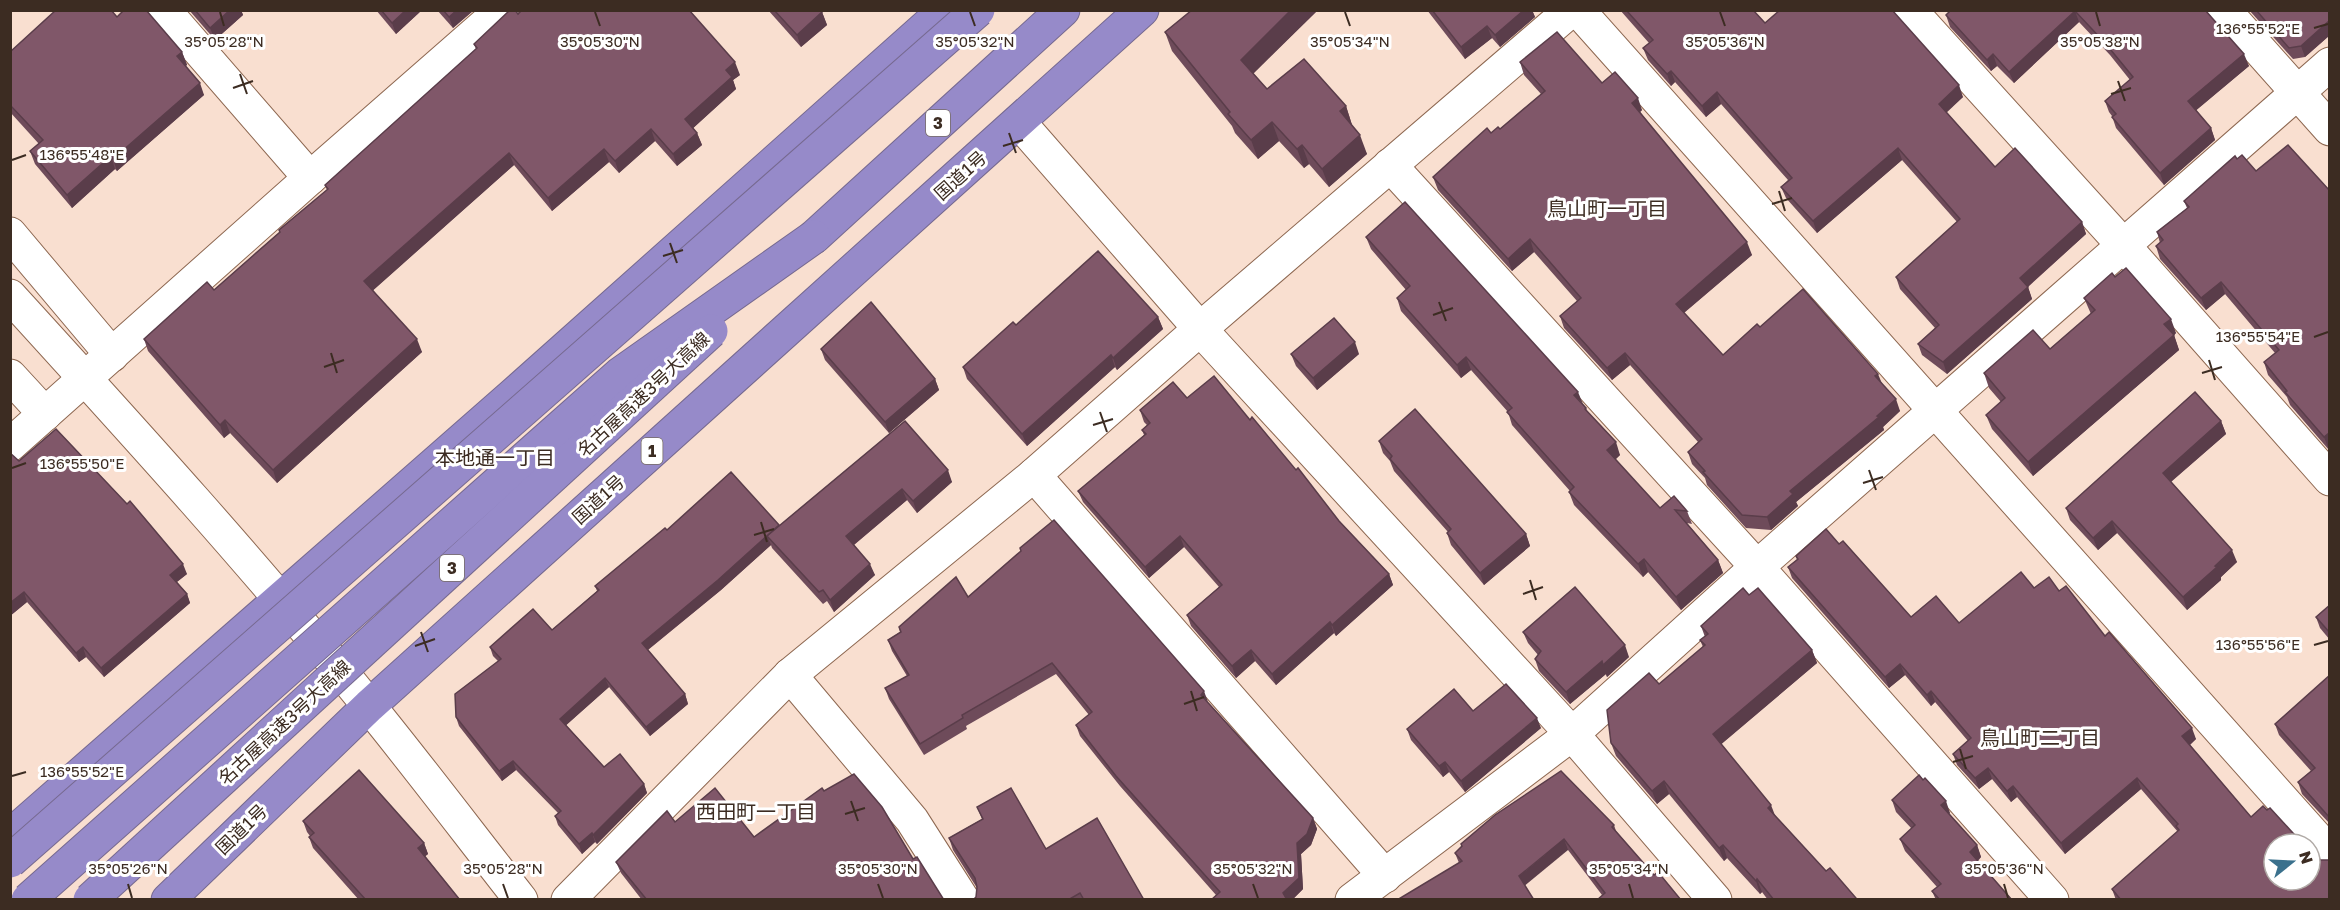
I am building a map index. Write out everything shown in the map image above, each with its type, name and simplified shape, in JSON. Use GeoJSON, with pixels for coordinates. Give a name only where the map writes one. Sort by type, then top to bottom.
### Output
{"type":"FeatureCollection","features":[{"type":"Feature","properties":{"kind":"highway"},"geometry":{"type":"LineString","coordinates":[[10,861],[978,10]]}},
{"type":"Feature","properties":{"kind":"highway","name":"名古屋高速3号大高線"},"geometry":{"type":"LineString","coordinates":[[90,900],[1063,10]]}},
{"type":"Feature","properties":{"kind":"highway","name":"国道1号"},"geometry":{"type":"LineString","coordinates":[[168,900],[369,706],[1142,10]]}},
{"type":"Feature","properties":{"kind":"highway"},"geometry":{"type":"LineString","coordinates":[[10,836],[521,388],[930,15]]}},
{"type":"Feature","properties":{"kind":"highway"},"geometry":{"type":"LineString","coordinates":[[28,900],[620,374],[814,237]]}},
{"type":"Feature","properties":{"kind":"street"},"geometry":{"type":"LineString","coordinates":[[164,10],[310,178]]}},
{"type":"Feature","properties":{"kind":"street"},"geometry":{"type":"LineString","coordinates":[[10,445],[502,10]]}},
{"type":"Feature","properties":{"kind":"street"},"geometry":{"type":"LineString","coordinates":[[568,900],[790,675],[1034,475],[1200,328],[1571,10]]}},
{"type":"Feature","properties":{"kind":"street"},"geometry":{"type":"LineString","coordinates":[[1578,10],[2330,853]]}},
{"type":"Feature","properties":{"kind":"street"},"geometry":{"type":"LineString","coordinates":[[1910,10],[2124,246],[2330,479]]}},
{"type":"Feature","properties":{"kind":"street"},"geometry":{"type":"LineString","coordinates":[[2224,10],[2330,129]]}},
{"type":"Feature","properties":{"kind":"street"},"geometry":{"type":"LineString","coordinates":[[1352,900],[1572,734],[1758,567],[2330,64]]}},
{"type":"Feature","properties":{"kind":"street"},"geometry":{"type":"LineString","coordinates":[[1019,122],[1200,328],[1572,734],[1715,900]]}},
{"type":"Feature","properties":{"kind":"street"},"geometry":{"type":"LineString","coordinates":[[1390,165],[1758,567],[2052,900]]}},
{"type":"Feature","properties":{"kind":"street"},"geometry":{"type":"LineString","coordinates":[[10,234],[112,355]]}},
{"type":"Feature","properties":{"kind":"street"},"geometry":{"type":"LineString","coordinates":[[10,296],[279,598],[369,706],[521,900]]}},
{"type":"Feature","properties":{"kind":"street"},"geometry":{"type":"LineString","coordinates":[[10,376],[45,414]]}},
{"type":"Feature","properties":{"kind":"street"},"geometry":{"type":"LineString","coordinates":[[1034,475],[1385,876]]}},
{"type":"Feature","properties":{"kind":"street"},"geometry":{"type":"LineString","coordinates":[[790,675],[912,820],[963,900]]}},
{"type":"Feature","properties":{"kind":"building"},"geometry":{"type":"Polygon","coordinates":[[[56,10],[111,10],[117,17],[124,10],[146,10],[182,52],[177,56],[200,83],[113,159],[111,156],[67,195],[30,151],[43,140],[10,105],[10,52],[56,10]]]}},
{"type":"Feature","properties":{"kind":"building"},"geometry":{"type":"Polygon","coordinates":[[[195,10],[230,10],[210,28],[195,10]]]}},
{"type":"Feature","properties":{"kind":"building"},"geometry":{"type":"Polygon","coordinates":[[[381,10],[406,10],[392,23],[381,10]]]}},
{"type":"Feature","properties":{"kind":"building"},"geometry":{"type":"Polygon","coordinates":[[[443,10],[457,10],[449,17],[443,10]]]}},
{"type":"Feature","properties":{"kind":"building"},"geometry":{"type":"Polygon","coordinates":[[[510,10],[515,10],[518,14],[522,10],[689,10],[735,62],[726,70],[732,77],[685,119],[697,133],[673,154],[651,129],[615,161],[604,149],[548,198],[509,153],[364,281],[417,339],[273,470],[225,420],[220,425],[144,339],[207,282],[214,290],[280,232],[279,230],[328,189],[325,185],[477,48],[474,44],[510,10]]]}},
{"type":"Feature","properties":{"kind":"building"},"geometry":{"type":"Polygon","coordinates":[[[774,10],[821,10],[822,12],[797,35],[774,10]]]}},
{"type":"Feature","properties":{"kind":"building"},"geometry":{"type":"Polygon","coordinates":[[[1192,10],[1291,10],[1241,60],[1267,89],[1304,59],[1346,106],[1340,111],[1360,135],[1322,169],[1302,145],[1297,149],[1272,122],[1251,140],[1165,32],[1192,10]]]}},
{"type":"Feature","properties":{"kind":"building"},"geometry":{"type":"Polygon","coordinates":[[[1432,10],[1524,10],[1495,35],[1487,26],[1461,47],[1432,10]]]}},
{"type":"Feature","properties":{"kind":"building"},"geometry":{"type":"Polygon","coordinates":[[[1626,10],[1753,10],[1765,23],[1780,10],[1892,10],[1959,85],[1939,104],[1995,167],[2015,148],[2082,222],[2020,278],[2028,287],[1943,362],[1918,344],[1939,325],[1896,277],[1960,219],[1898,148],[1813,221],[1781,187],[1792,178],[1717,92],[1702,106],[1671,71],[1667,74],[1643,48],[1653,40],[1626,10]]]}},
{"type":"Feature","properties":{"kind":"building"},"geometry":{"type":"Polygon","coordinates":[[[1951,10],[2205,10],[2244,54],[2188,101],[2211,128],[2160,173],[2112,117],[2116,114],[2105,101],[2133,77],[2075,11],[2009,72],[1993,54],[1987,60],[1946,15],[1951,10]]]}},
{"type":"Feature","properties":{"kind":"building"},"geometry":{"type":"Polygon","coordinates":[[[2256,10],[2330,10],[2330,20],[2301,46],[2289,48],[2256,10]]]}},
{"type":"Feature","properties":{"kind":"building"},"geometry":{"type":"Polygon","coordinates":[[[1557,32],[1602,83],[1615,72],[1638,98],[1632,103],[1747,242],[1676,304],[1723,355],[1757,324],[1760,327],[1803,289],[1878,374],[1875,376],[1896,399],[1877,416],[1879,417],[1790,491],[1793,494],[1767,517],[1742,515],[1703,472],[1705,471],[1688,452],[1702,439],[1625,353],[1607,368],[1560,316],[1581,298],[1530,239],[1508,259],[1433,177],[1487,128],[1491,133],[1498,127],[1500,129],[1545,91],[1520,62],[1557,32]]]}},
{"type":"Feature","properties":{"kind":"building"},"geometry":{"type":"Polygon","coordinates":[[[2288,145],[2330,191],[2330,434],[2324,437],[2285,392],[2287,391],[2264,362],[2279,350],[2221,282],[2201,298],[2156,246],[2163,240],[2157,232],[2189,207],[2184,201],[2235,156],[2237,159],[2242,155],[2256,171],[2288,145]]]}},
{"type":"Feature","properties":{"kind":"building"},"geometry":{"type":"Polygon","coordinates":[[[1405,202],[1578,392],[1574,395],[1616,442],[1607,450],[1660,508],[1674,496],[1687,511],[1675,510],[1718,560],[1676,597],[1644,559],[1638,564],[1569,492],[1574,487],[1507,412],[1512,408],[1466,357],[1457,365],[1397,298],[1410,286],[1366,237],[1405,202]]]}},
{"type":"Feature","properties":{"kind":"building"},"geometry":{"type":"Polygon","coordinates":[[[1098,251],[1158,317],[1113,358],[1111,355],[1022,434],[963,367],[1013,322],[1016,325],[1098,251]]]}},
{"type":"Feature","properties":{"kind":"building"},"geometry":{"type":"Polygon","coordinates":[[[2126,268],[2171,319],[2164,324],[2174,335],[2028,462],[1986,415],[2005,398],[1984,373],[2033,330],[2050,349],[2095,310],[2084,298],[2112,273],[2115,277],[2126,268]]]}},
{"type":"Feature","properties":{"kind":"building"},"geometry":{"type":"Polygon","coordinates":[[[871,302],[935,379],[885,422],[821,349],[871,302]]]}},
{"type":"Feature","properties":{"kind":"building"},"geometry":{"type":"Polygon","coordinates":[[[1334,318],[1355,342],[1313,378],[1291,354],[1334,318]]]}},
{"type":"Feature","properties":{"kind":"building"},"geometry":{"type":"Polygon","coordinates":[[[1214,376],[1250,420],[1252,417],[1296,470],[1298,468],[1339,521],[1389,574],[1332,625],[1330,622],[1272,674],[1251,650],[1232,666],[1187,615],[1222,585],[1180,536],[1145,567],[1078,491],[1146,434],[1142,430],[1150,423],[1140,410],[1173,382],[1187,398],[1214,376]]]}},
{"type":"Feature","properties":{"kind":"building"},"geometry":{"type":"Polygon","coordinates":[[[2195,392],[2221,421],[2163,473],[2232,550],[2215,566],[2217,567],[2183,597],[2112,521],[2093,538],[2066,508],[2195,392]]]}},
{"type":"Feature","properties":{"kind":"building"},"geometry":{"type":"Polygon","coordinates":[[[1415,409],[1526,534],[1480,573],[1447,533],[1451,529],[1390,459],[1392,456],[1379,441],[1415,409]]]}},
{"type":"Feature","properties":{"kind":"building"},"geometry":{"type":"Polygon","coordinates":[[[905,421],[948,470],[913,501],[902,489],[846,536],[870,564],[830,600],[823,590],[819,592],[767,536],[905,421]]]}},
{"type":"Feature","properties":{"kind":"building"},"geometry":{"type":"Polygon","coordinates":[[[56,429],[127,504],[130,501],[183,564],[170,575],[187,594],[101,668],[83,647],[76,653],[24,592],[10,603],[10,453],[19,461],[56,429]]]}},
{"type":"Feature","properties":{"kind":"building"},"geometry":{"type":"Polygon","coordinates":[[[731,472],[779,525],[718,580],[642,643],[685,694],[646,727],[605,678],[560,719],[604,767],[620,754],[644,784],[593,835],[592,833],[579,844],[555,816],[561,811],[513,761],[499,771],[456,717],[455,694],[501,659],[490,647],[533,609],[552,630],[599,590],[595,586],[665,528],[667,530],[731,472]]]}},
{"type":"Feature","properties":{"kind":"building"},"geometry":{"type":"Polygon","coordinates":[[[1054,520],[1204,691],[1201,695],[1313,818],[1307,834],[1297,843],[1299,878],[1283,893],[1287,900],[1211,900],[1220,892],[1116,776],[1076,725],[1092,712],[1052,663],[962,715],[963,718],[920,744],[885,688],[909,675],[888,640],[901,632],[899,627],[956,577],[968,597],[1021,551],[1020,548],[1054,520]]]}},
{"type":"Feature","properties":{"kind":"building"},"geometry":{"type":"Polygon","coordinates":[[[1826,529],[1839,544],[1843,541],[1911,617],[1936,596],[1959,623],[2021,572],[2034,588],[2049,577],[2059,591],[2066,586],[2105,636],[2109,632],[2192,728],[2182,736],[2251,817],[2263,806],[2267,810],[2270,808],[2292,832],[2262,832],[2262,892],[2322,892],[2322,860],[2330,860],[2330,900],[2121,900],[2112,889],[2179,830],[2176,826],[2178,824],[2137,778],[2061,843],[2013,786],[2007,791],[1988,768],[1975,778],[1953,754],[1971,738],[1931,691],[1927,695],[1900,664],[1885,677],[1788,567],[1798,559],[1796,556],[1826,529]]]}},
{"type":"Feature","properties":{"kind":"building"},"geometry":{"type":"Polygon","coordinates":[[[1575,587],[1625,645],[1603,665],[1602,661],[1566,692],[1535,659],[1541,651],[1523,632],[1575,587]]]}},
{"type":"Feature","properties":{"kind":"building"},"geometry":{"type":"Polygon","coordinates":[[[1743,588],[1749,595],[1758,588],[1812,650],[1713,734],[1771,805],[1768,808],[1826,871],[1830,868],[1856,898],[1853,900],[1774,900],[1757,879],[1756,881],[1723,845],[1719,848],[1664,781],[1652,791],[1611,743],[1607,710],[1649,673],[1659,684],[1705,645],[1700,640],[1708,634],[1701,626],[1743,588]]]}},
{"type":"Feature","properties":{"kind":"building"},"geometry":{"type":"Polygon","coordinates":[[[2330,605],[2330,633],[2316,617],[2330,605]]]}},
{"type":"Feature","properties":{"kind":"building"},"geometry":{"type":"Polygon","coordinates":[[[2330,675],[2330,818],[2298,782],[2315,768],[2275,724],[2330,675]]]}},
{"type":"Feature","properties":{"kind":"building"},"geometry":{"type":"Polygon","coordinates":[[[1506,684],[1537,718],[1461,781],[1445,762],[1439,766],[1407,729],[1454,689],[1473,711],[1506,684]]]}},
{"type":"Feature","properties":{"kind":"building"},"geometry":{"type":"Polygon","coordinates":[[[359,770],[424,843],[418,848],[460,900],[366,900],[309,837],[314,833],[303,821],[359,770]]]}},
{"type":"Feature","properties":{"kind":"building"},"geometry":{"type":"Polygon","coordinates":[[[1561,771],[1614,825],[1612,827],[1654,875],[1658,872],[1681,900],[1597,900],[1605,893],[1564,839],[1519,876],[1534,900],[1397,900],[1462,861],[1455,853],[1462,846],[1461,844],[1495,815],[1561,771]]]}},
{"type":"Feature","properties":{"kind":"building"},"geometry":{"type":"Polygon","coordinates":[[[854,774],[882,807],[913,859],[917,857],[944,900],[647,900],[616,862],[667,811],[675,822],[715,788],[754,837],[822,788],[824,791],[854,774]]]}},
{"type":"Feature","properties":{"kind":"building"},"geometry":{"type":"Polygon","coordinates":[[[1919,775],[1923,780],[1925,778],[1946,801],[1941,805],[1977,845],[1970,852],[2012,900],[1940,900],[1932,891],[1941,884],[1900,839],[1915,825],[1892,800],[1919,775]]]}},
{"type":"Feature","properties":{"kind":"building"},"geometry":{"type":"Polygon","coordinates":[[[1011,788],[1046,849],[1097,818],[1144,900],[1084,900],[1080,893],[1068,900],[973,900],[976,897],[977,887],[975,878],[949,838],[983,819],[977,807],[1011,788]]]}},
{"type":"Feature","properties":{"kind":"district","name":"鳥山町一丁目"},"geometry":{"type":"Point","coordinates":[1607,208]}},
{"type":"Feature","properties":{"kind":"district","name":"本地通一丁目"},"geometry":{"type":"Point","coordinates":[495,457]}},
{"type":"Feature","properties":{"kind":"district","name":"鳥山町二丁目"},"geometry":{"type":"Point","coordinates":[2040,737]}},
{"type":"Feature","properties":{"kind":"district","name":"西田町一丁目"},"geometry":{"type":"Point","coordinates":[756,811]}}]}
